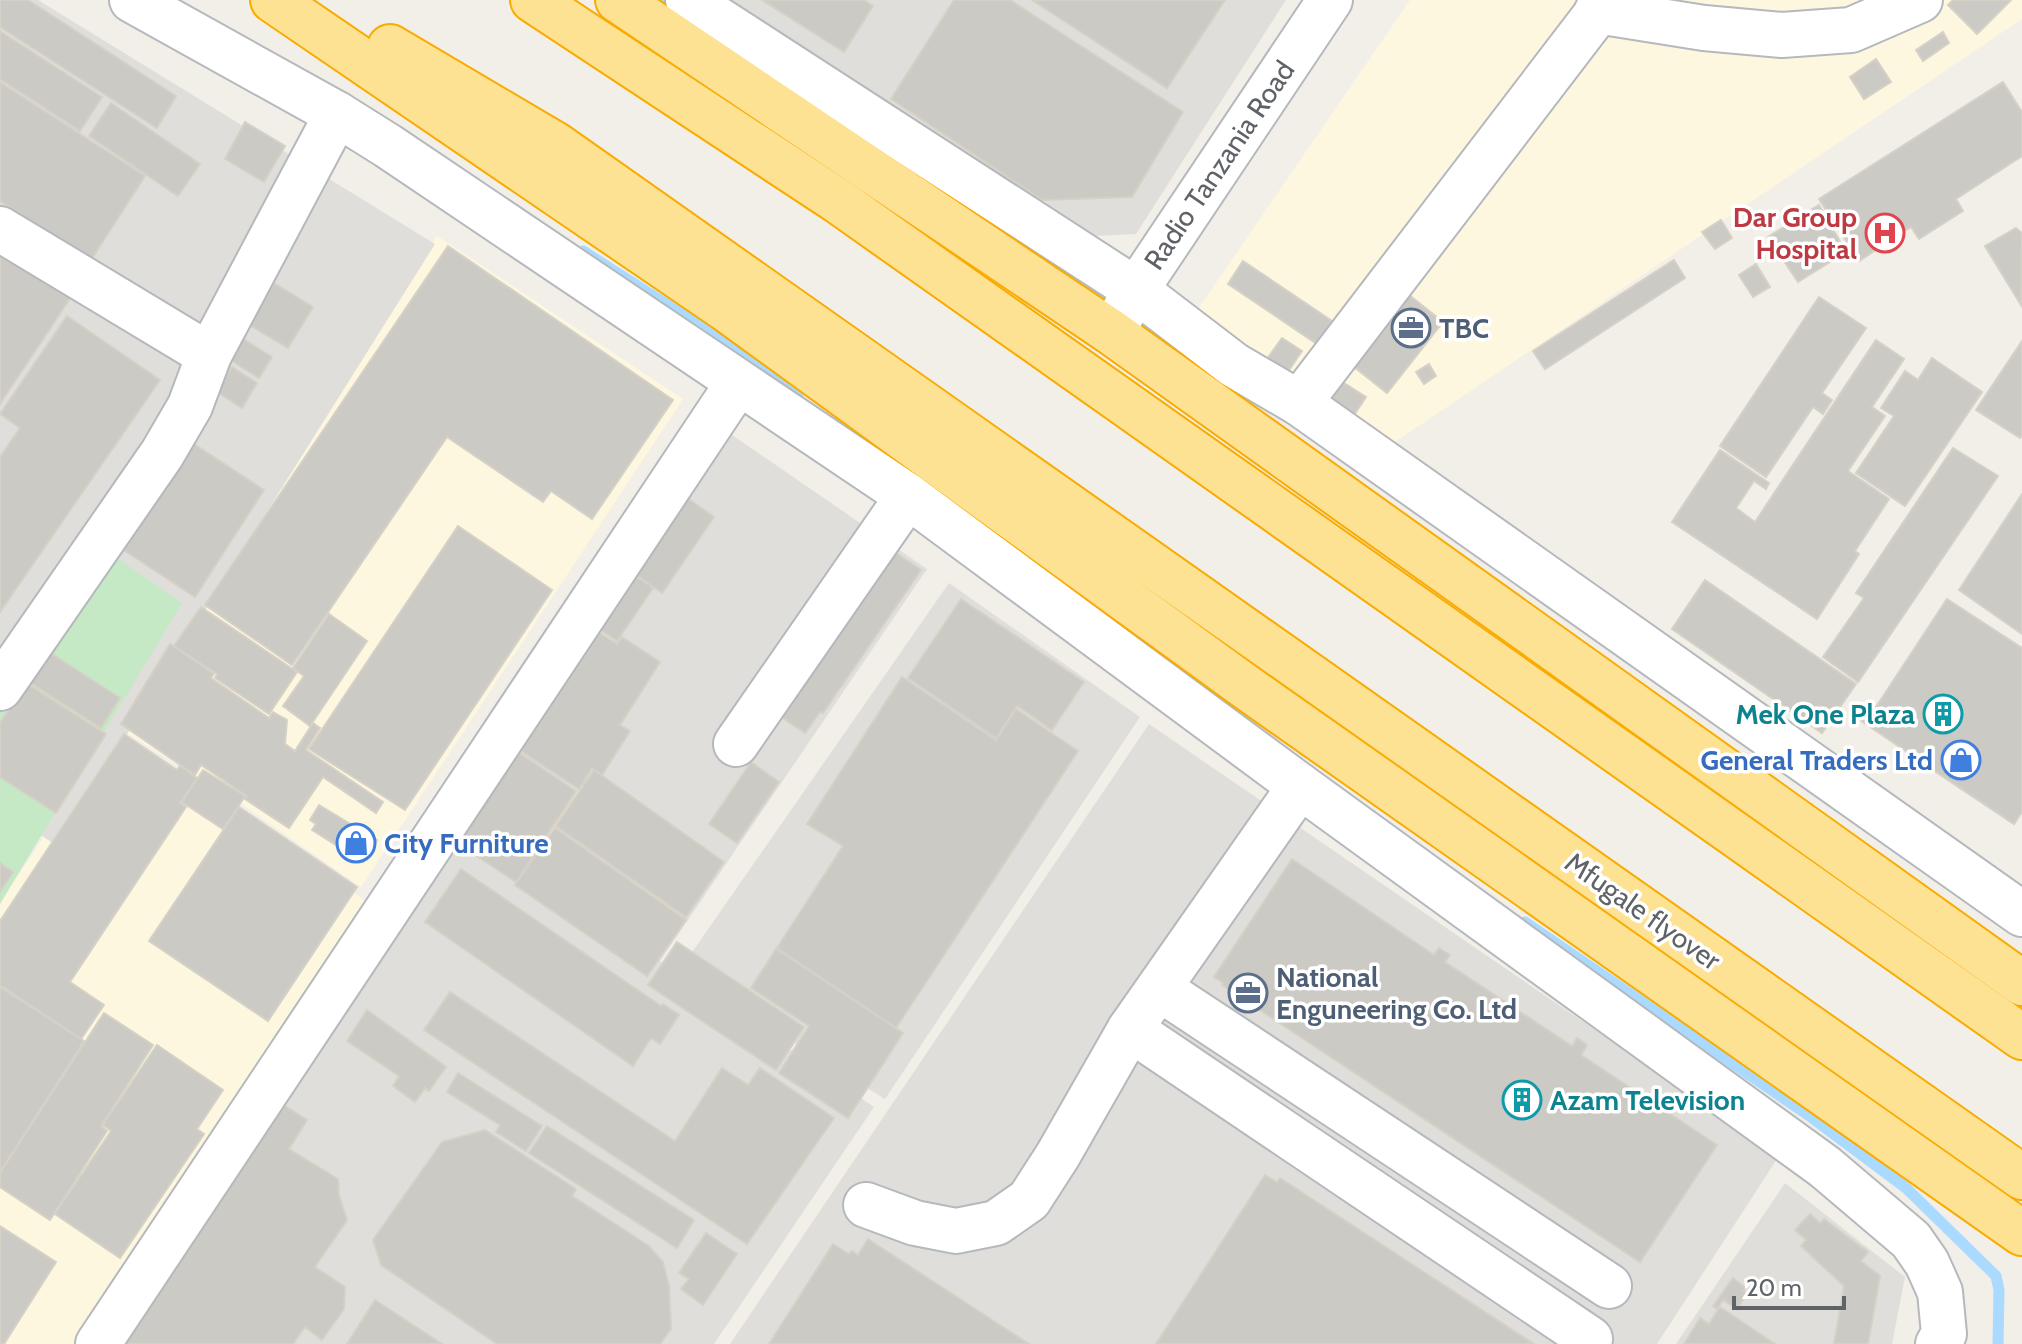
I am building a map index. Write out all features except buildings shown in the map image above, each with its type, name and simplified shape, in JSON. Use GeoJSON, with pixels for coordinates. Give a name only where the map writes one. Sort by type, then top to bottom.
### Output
{"type":"FeatureCollection","features":[{"type":"Feature","properties":{"kind":"highway"},"geometry":{"type":"LineString","coordinates":[[273,0],[726,309],[1246,687],[2022,1233]]}},
{"type":"Feature","properties":{"kind":"highway","name":"Mfugale flyover"},"geometry":{"type":"LineString","coordinates":[[310,0],[556,145],[2022,1177]]}},
{"type":"Feature","properties":{"kind":"highway"},"geometry":{"type":"LineString","coordinates":[[533,0],[838,201],[2022,1037]]}},
{"type":"Feature","properties":{"kind":"highway"},"geometry":{"type":"LineString","coordinates":[[618,0],[1111,332],[2022,983]]}},
{"type":"Feature","properties":{"kind":"highway"},"geometry":{"type":"LineString","coordinates":[[1869,1124],[1951,1196],[2022,1265]]}},
{"type":"Feature","properties":{"kind":"street"},"geometry":{"type":"LineString","coordinates":[[132,0],[337,114],[908,496],[1300,786],[1825,1167],[1911,1240],[1927,1263],[1940,1292],[1944,1334],[1938,1344]]}},
{"type":"Feature","properties":{"kind":"street"},"geometry":{"type":"LineString","coordinates":[[688,0],[1136,290],[1234,365],[1299,403],[2022,914]]}},
{"type":"Feature","properties":{"kind":"street","name":"Radio Tanzania Road"},"geometry":{"type":"LineString","coordinates":[[1111,332],[1330,0]]}},
{"type":"Feature","properties":{"kind":"street"},"geometry":{"type":"LineString","coordinates":[[1299,403],[1602,6],[1704,28],[1782,35],[1851,30],[1920,0]]}},
{"type":"Feature","properties":{"kind":"street"},"geometry":{"type":"LineString","coordinates":[[0,688],[162,454],[190,406],[209,355],[337,114]]}},
{"type":"Feature","properties":{"kind":"street"},"geometry":{"type":"LineString","coordinates":[[0,229],[209,355]]}},
{"type":"Feature","properties":{"kind":"street"},"geometry":{"type":"LineString","coordinates":[[98,1344],[738,383]]}},
{"type":"Feature","properties":{"kind":"street"},"geometry":{"type":"LineString","coordinates":[[736,744],[908,496]]}},
{"type":"Feature","properties":{"kind":"street"},"geometry":{"type":"LineString","coordinates":[[866,1205],[915,1223],[956,1231],[996,1223],[1029,1200],[1130,1029],[1300,786]]}},
{"type":"Feature","properties":{"kind":"street"},"geometry":{"type":"LineString","coordinates":[[1160,989],[1609,1286]]}},
{"type":"Feature","properties":{"kind":"street"},"geometry":{"type":"LineString","coordinates":[[1130,1029],[1590,1339]]}},
{"type":"Feature","properties":{"kind":"shaded area"},"geometry":{"type":"Polygon","coordinates":[[[0,0],[38,0],[435,244],[57,846],[0,807],[0,0]]]}},
{"type":"Feature","properties":{"kind":"shaded area"},"geometry":{"type":"Polygon","coordinates":[[[722,0],[1286,0],[1136,234],[1092,236],[722,0]]]}},
{"type":"Feature","properties":{"kind":"shaded area"},"geometry":{"type":"Polygon","coordinates":[[[1410,0],[2022,0],[2022,19],[1386,448],[1196,312],[1410,0]]]}},
{"type":"Feature","properties":{"kind":"shaded area","name":"City Furniture"},"geometry":{"type":"Polygon","coordinates":[[[437,236],[683,399],[361,887],[249,809],[114,725],[437,236]]]}},
{"type":"Feature","properties":{"kind":"shaded area"},"geometry":{"type":"Polygon","coordinates":[[[722,428],[927,569],[660,961],[874,1107],[714,1344],[124,1344],[451,857],[434,844],[722,428]]]}},
{"type":"Feature","properties":{"kind":"shaded area"},"geometry":{"type":"Polygon","coordinates":[[[949,583],[1140,717],[885,1099],[679,971],[949,583]]]}},
{"type":"Feature","properties":{"kind":"shaded area"},"geometry":{"type":"Polygon","coordinates":[[[1149,724],[1779,1156],[1657,1344],[730,1344],[1149,724]]]}},
{"type":"Feature","properties":{"kind":"shaded area"},"geometry":{"type":"Polygon","coordinates":[[[109,725],[247,815],[376,909],[102,1344],[0,1344],[0,901],[35,851],[109,725]]]}},
{"type":"Feature","properties":{"kind":"shaded area"},"geometry":{"type":"Polygon","coordinates":[[[1785,1183],[1905,1277],[1892,1344],[1676,1344],[1785,1183]]]}},
{"type":"Feature","properties":{"kind":"green space"},"geometry":{"type":"Polygon","coordinates":[[[107,551],[182,603],[0,904],[0,706],[107,551]]]}},
{"type":"Feature","properties":{"kind":"waterway"},"geometry":{"type":"LineString","coordinates":[[660,0],[679,13]]}},
{"type":"Feature","properties":{"kind":"waterway"},"geometry":{"type":"LineString","coordinates":[[583,251],[713,334],[798,396]]}},
{"type":"Feature","properties":{"kind":"waterway"},"geometry":{"type":"LineString","coordinates":[[1046,258],[1119,306]]}},
{"type":"Feature","properties":{"kind":"waterway"},"geometry":{"type":"LineString","coordinates":[[1525,922],[1811,1117],[1906,1188],[1996,1276],[1999,1290],[1998,1344]]}},
{"type":"Feature","properties":{"kind":"place","name":"Dar Group Hospital"},"geometry":{"type":"Point","coordinates":[1885,233]}},
{"type":"Feature","properties":{"kind":"place","name":"TBC"},"geometry":{"type":"Point","coordinates":[1411,328]}},
{"type":"Feature","properties":{"kind":"place","name":"Mek One Plaza"},"geometry":{"type":"Point","coordinates":[1943,714]}},
{"type":"Feature","properties":{"kind":"place","name":"General Traders Ltd"},"geometry":{"type":"Point","coordinates":[1961,760]}},
{"type":"Feature","properties":{"kind":"place","name":"City Furniture"},"geometry":{"type":"Point","coordinates":[356,843]}},
{"type":"Feature","properties":{"kind":"place","name":"National Enguneering Co. Ltd"},"geometry":{"type":"Point","coordinates":[1248,993]}},
{"type":"Feature","properties":{"kind":"place","name":"Azam Television"},"geometry":{"type":"Point","coordinates":[1522,1100]}}]}
